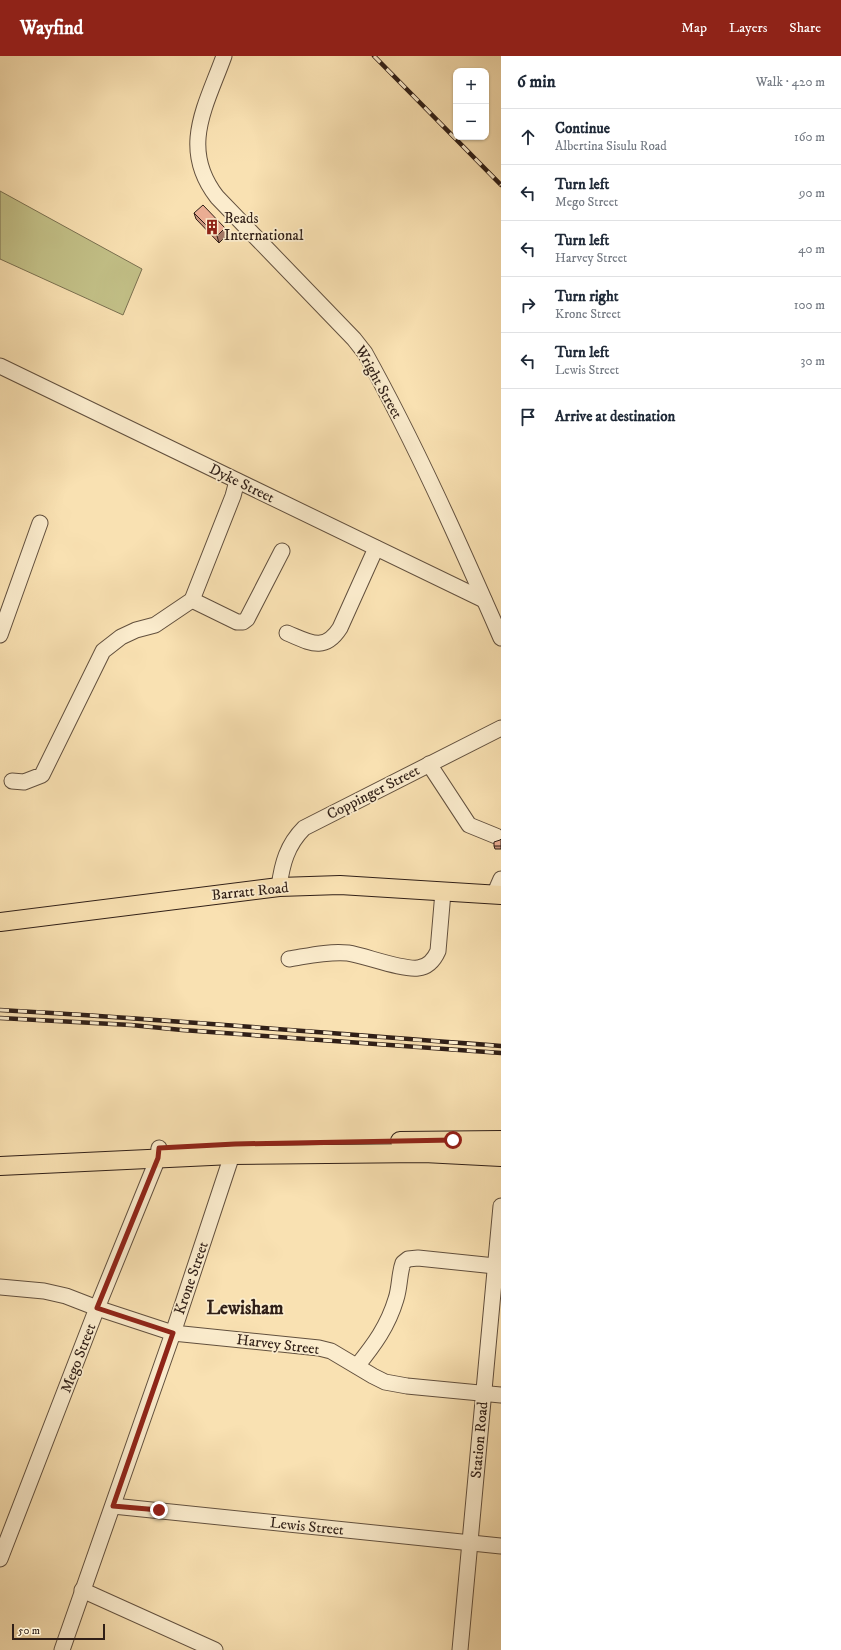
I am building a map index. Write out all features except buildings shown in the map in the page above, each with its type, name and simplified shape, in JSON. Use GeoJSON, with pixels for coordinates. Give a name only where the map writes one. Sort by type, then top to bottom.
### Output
{"type":"FeatureCollection","features":[{"type":"Feature","properties":{"kind":"main road","name":"Barratt Road"},"geometry":{"type":"LineString","coordinates":[[0,922],[279,887],[340,885],[443,892],[499,890]]}},
{"type":"Feature","properties":{"kind":"main road"},"geometry":{"type":"LineString","coordinates":[[0,1166],[258,1144],[501,1140]]}},
{"type":"Feature","properties":{"kind":"main road"},"geometry":{"type":"LineString","coordinates":[[0,1156],[159,1153],[232,1155],[424,1153],[501,1157]]}},
{"type":"Feature","properties":{"kind":"street","name":"Wright Street"},"geometry":{"type":"LineString","coordinates":[[224,56],[198,131],[198,154],[200,166],[209,186],[217,197],[354,339],[365,353],[432,483],[501,638]]}},
{"type":"Feature","properties":{"kind":"street","name":"Dyke Street"},"geometry":{"type":"LineString","coordinates":[[0,366],[484,600]]}},
{"type":"Feature","properties":{"kind":"street"},"geometry":{"type":"LineString","coordinates":[[12,782],[24,782],[42,775],[103,651],[121,637],[136,630],[154,625],[192,600],[234,496],[237,481]]}},
{"type":"Feature","properties":{"kind":"street"},"geometry":{"type":"LineString","coordinates":[[0,635],[40,523]]}},
{"type":"Feature","properties":{"kind":"street"},"geometry":{"type":"LineString","coordinates":[[287,633],[314,644],[326,642],[335,637],[376,548]]}},
{"type":"Feature","properties":{"kind":"street"},"geometry":{"type":"LineString","coordinates":[[192,600],[236,622],[243,622],[247,620],[282,551]]}},
{"type":"Feature","properties":{"kind":"street","name":"Coppinger Street"},"geometry":{"type":"LineString","coordinates":[[279,887],[282,865],[286,853],[296,836],[304,828],[501,728]]}},
{"type":"Feature","properties":{"kind":"street"},"geometry":{"type":"LineString","coordinates":[[429,764],[469,825],[496,836]]}},
{"type":"Feature","properties":{"kind":"street"},"geometry":{"type":"LineString","coordinates":[[289,959],[328,953],[347,953],[417,968],[429,964],[435,958],[438,951],[443,892]]}},
{"type":"Feature","properties":{"kind":"street","name":"Mego Street"},"geometry":{"type":"LineString","coordinates":[[0,1560],[97,1308],[159,1153]]}},
{"type":"Feature","properties":{"kind":"street","name":"Krone Street"},"geometry":{"type":"LineString","coordinates":[[62,1650],[173,1333],[232,1155]]}},
{"type":"Feature","properties":{"kind":"street","name":"Station Road"},"geometry":{"type":"LineString","coordinates":[[460,1650],[484,1394],[498,1266],[501,1206]]}},
{"type":"Feature","properties":{"kind":"street"},"geometry":{"type":"LineString","coordinates":[[357,1366],[375,1344],[390,1315],[397,1298],[404,1263],[408,1259],[418,1258],[498,1266]]}},
{"type":"Feature","properties":{"kind":"street","name":"Harvey Street"},"geometry":{"type":"LineString","coordinates":[[0,1287],[44,1291],[66,1296],[97,1308],[173,1333],[319,1348],[331,1351],[385,1382],[407,1386],[501,1395]]}},
{"type":"Feature","properties":{"kind":"street","name":"Lewis Street"},"geometry":{"type":"LineString","coordinates":[[113,1506],[501,1546]]}},
{"type":"Feature","properties":{"kind":"street"},"geometry":{"type":"LineString","coordinates":[[82,1590],[215,1650]]}},
{"type":"Feature","properties":{"kind":"shaded area"},"geometry":{"type":"Polygon","coordinates":[[[0,191],[142,269],[123,315],[0,259],[0,191]]]}},
{"type":"Feature","properties":{"kind":"railway"},"geometry":{"type":"LineString","coordinates":[[374,56],[501,185]]}},
{"type":"Feature","properties":{"kind":"railway"},"geometry":{"type":"LineString","coordinates":[[0,1010],[188,1022],[501,1046]]}},
{"type":"Feature","properties":{"kind":"railway"},"geometry":{"type":"LineString","coordinates":[[0,1018],[131,1025],[501,1053]]}},
{"type":"Feature","properties":{"kind":"place","name":"Beads International"},"geometry":{"type":"Point","coordinates":[212,227]}},
{"type":"Feature","properties":{"kind":"district","name":"Lewisham"},"geometry":{"type":"Point","coordinates":[245,1307]}},
{"type":"Feature","properties":{"kind":"route"},"geometry":{"type":"LineString","coordinates":[[159,1510],[113,1506],[173,1333],[97,1308],[158,1158],[159,1148],[235,1144],[453,1140]]}}]}
